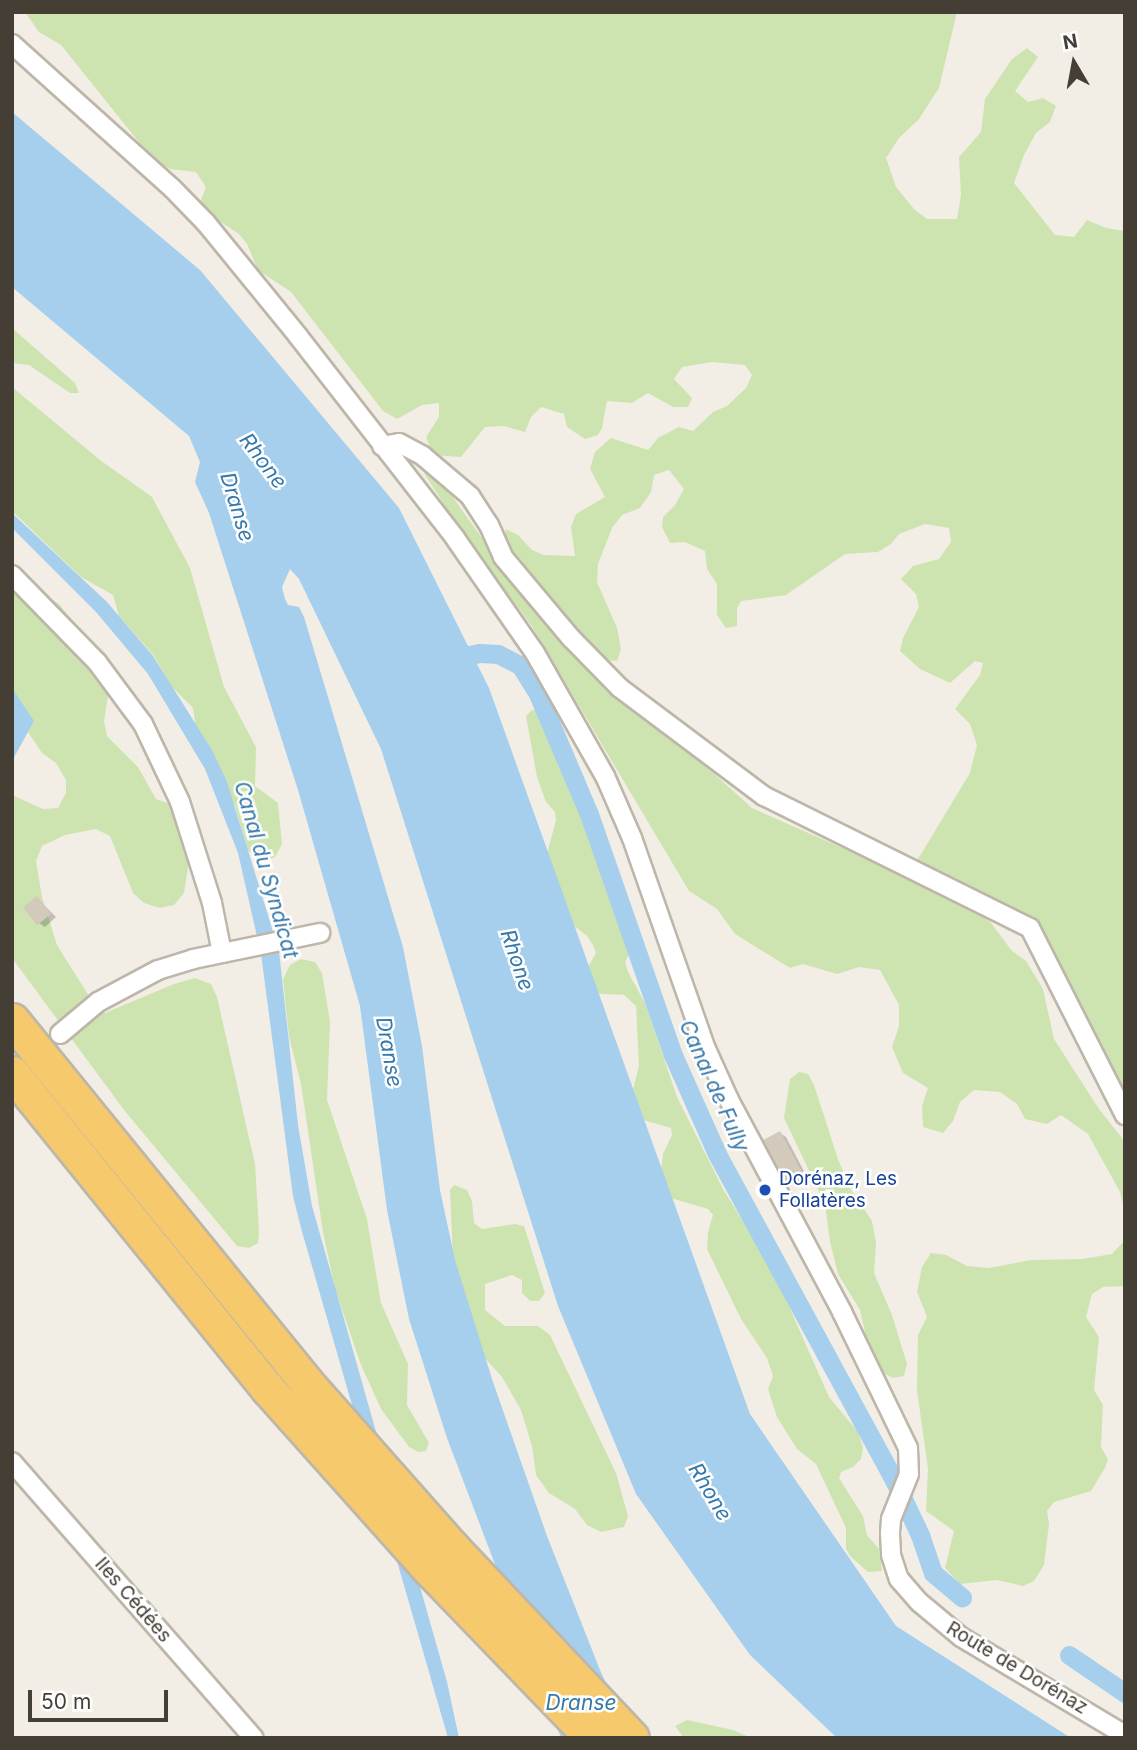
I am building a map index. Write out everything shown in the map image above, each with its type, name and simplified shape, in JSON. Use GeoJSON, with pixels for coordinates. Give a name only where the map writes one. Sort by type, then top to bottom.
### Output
{"type":"FeatureCollection","features":[{"type":"Feature","properties":{"kind":"highway"},"geometry":{"type":"LineString","coordinates":[[12,1020],[306,1382],[440,1557],[592,1738]]}},
{"type":"Feature","properties":{"kind":"highway"},"geometry":{"type":"LineString","coordinates":[[12,1073],[268,1389],[440,1557],[632,1738]]}},
{"type":"Feature","properties":{"kind":"street"},"geometry":{"type":"LineString","coordinates":[[12,44],[172,188],[206,223],[298,336],[382,446],[399,443],[424,456],[470,496],[489,525],[503,557],[571,638],[620,688],[764,796],[1030,928],[1125,1115]]}},
{"type":"Feature","properties":{"kind":"street","name":"Route de Dorénaz"},"geometry":{"type":"LineString","coordinates":[[382,446],[455,538],[535,653],[605,776],[632,838],[706,1048],[745,1134],[837,1303],[903,1435],[910,1456],[909,1474],[891,1519],[890,1544],[894,1568],[919,1602],[961,1637],[1125,1734]]}},
{"type":"Feature","properties":{"kind":"street"},"geometry":{"type":"LineString","coordinates":[[12,575],[97,662],[143,724],[180,802],[230,951]]}},
{"type":"Feature","properties":{"kind":"street"},"geometry":{"type":"LineString","coordinates":[[60,1034],[98,1002],[131,982],[181,963],[320,933]]}},
{"type":"Feature","properties":{"kind":"street","name":"Iles Cédées"},"geometry":{"type":"LineString","coordinates":[[12,1462],[254,1738]]}},
{"type":"Feature","properties":{"kind":"green space"},"geometry":{"type":"Polygon","coordinates":[[[25,12],[957,12],[939,88],[919,119],[899,138],[886,158],[896,187],[914,209],[927,219],[957,219],[961,195],[959,157],[981,132],[985,99],[1012,59],[1027,48],[1038,57],[1015,91],[1028,102],[1043,98],[1056,106],[1050,122],[1036,133],[1024,155],[1014,183],[1055,235],[1074,237],[1087,220],[1106,228],[1125,231],[1125,1105],[1081,1049],[1066,1008],[1009,908],[915,864],[970,773],[977,745],[970,724],[955,709],[980,675],[983,663],[975,661],[950,683],[920,669],[900,651],[903,638],[919,607],[916,594],[901,579],[913,566],[939,559],[951,542],[949,528],[925,524],[899,534],[891,544],[878,552],[845,554],[786,595],[741,601],[737,608],[737,626],[726,628],[717,615],[717,584],[707,569],[705,551],[685,542],[670,543],[662,527],[663,517],[675,505],[684,489],[669,470],[654,475],[651,492],[640,508],[622,515],[612,528],[598,564],[597,582],[617,628],[621,649],[617,661],[606,660],[574,631],[502,548],[506,529],[518,535],[532,550],[544,555],[575,556],[571,527],[576,514],[605,497],[590,469],[595,452],[611,438],[648,450],[658,438],[679,427],[693,431],[713,412],[727,406],[746,388],[752,375],[745,365],[712,362],[682,367],[674,379],[692,398],[688,407],[673,407],[648,393],[632,403],[607,401],[598,435],[585,439],[567,427],[564,414],[541,407],[531,417],[525,432],[504,426],[485,427],[461,457],[433,455],[426,437],[439,417],[439,403],[422,405],[397,419],[383,411],[291,292],[258,270],[247,244],[239,234],[213,217],[201,200],[206,187],[196,172],[170,169],[150,156],[61,45],[39,32],[25,12]]]}},
{"type":"Feature","properties":{"kind":"green space"},"geometry":{"type":"Polygon","coordinates":[[[12,328],[75,383],[79,393],[70,393],[29,365],[12,363],[12,328]]]}},
{"type":"Feature","properties":{"kind":"green space"},"geometry":{"type":"Polygon","coordinates":[[[12,387],[100,460],[152,497],[190,568],[224,687],[256,747],[255,786],[278,803],[282,844],[275,857],[268,860],[248,851],[235,806],[196,728],[193,708],[172,687],[154,656],[119,616],[113,595],[81,577],[12,511],[12,387]]]}},
{"type":"Feature","properties":{"kind":"green space"},"geometry":{"type":"Polygon","coordinates":[[[424,473],[440,479],[518,589],[604,685],[711,771],[752,808],[960,900],[991,923],[1012,951],[1026,961],[1043,989],[1054,1039],[1099,1109],[1125,1142],[1125,1211],[1120,1192],[1088,1134],[1061,1115],[1047,1124],[1025,1119],[1017,1104],[1000,1092],[974,1090],[960,1102],[953,1121],[943,1133],[923,1127],[922,1106],[928,1088],[903,1073],[892,1047],[899,1026],[899,1005],[880,970],[859,967],[837,974],[803,964],[790,968],[735,934],[717,909],[689,891],[531,625],[463,534],[424,473]]]}},
{"type":"Feature","properties":{"kind":"green space"},"geometry":{"type":"Polygon","coordinates":[[[12,573],[59,604],[73,622],[108,696],[104,721],[107,736],[138,767],[156,799],[193,812],[195,823],[184,893],[174,905],[160,908],[144,903],[133,893],[110,836],[96,829],[65,835],[42,846],[36,861],[42,897],[57,945],[99,1012],[105,1013],[195,978],[211,984],[217,997],[255,1164],[259,1231],[258,1243],[249,1248],[237,1246],[124,1110],[12,958],[12,795],[43,809],[58,808],[66,793],[66,780],[56,763],[42,753],[12,708],[12,573]]]}},
{"type":"Feature","properties":{"kind":"green space"},"geometry":{"type":"Polygon","coordinates":[[[532,710],[540,711],[549,721],[621,914],[631,932],[631,951],[625,962],[645,1003],[677,1097],[723,1189],[772,1268],[829,1397],[858,1432],[863,1448],[861,1459],[853,1467],[841,1472],[839,1478],[863,1516],[867,1535],[879,1549],[882,1571],[868,1572],[851,1557],[846,1549],[846,1528],[816,1464],[797,1449],[777,1417],[768,1389],[773,1376],[767,1358],[741,1319],[707,1249],[713,1215],[708,1209],[664,1196],[660,1181],[663,1154],[672,1135],[671,1128],[640,1119],[631,1097],[639,1066],[636,1006],[624,995],[587,993],[581,979],[596,953],[593,945],[587,936],[558,913],[542,873],[556,820],[555,812],[546,802],[537,777],[526,716],[532,710]]]}},
{"type":"Feature","properties":{"kind":"green space"},"geometry":{"type":"Polygon","coordinates":[[[301,959],[315,962],[322,973],[330,1022],[327,1100],[367,1219],[381,1303],[408,1364],[407,1405],[429,1443],[426,1451],[418,1452],[409,1447],[381,1409],[361,1365],[335,1289],[323,1232],[301,1084],[289,1037],[283,979],[290,965],[301,959]]]}},
{"type":"Feature","properties":{"kind":"green space"},"geometry":{"type":"Polygon","coordinates":[[[799,1072],[808,1074],[814,1085],[850,1188],[872,1221],[876,1243],[874,1273],[892,1315],[907,1364],[904,1376],[893,1378],[882,1372],[869,1350],[860,1310],[838,1274],[825,1204],[784,1118],[790,1079],[799,1072]]]}},
{"type":"Feature","properties":{"kind":"green space"},"geometry":{"type":"Polygon","coordinates":[[[454,1185],[467,1190],[472,1201],[474,1223],[482,1229],[515,1224],[524,1226],[545,1293],[539,1301],[530,1301],[522,1293],[522,1280],[512,1275],[485,1284],[485,1310],[505,1326],[538,1326],[550,1335],[616,1473],[628,1516],[624,1527],[601,1532],[587,1525],[575,1509],[549,1493],[536,1475],[532,1446],[521,1410],[502,1377],[472,1344],[454,1284],[450,1190],[454,1185]]]}},
{"type":"Feature","properties":{"kind":"green space"},"geometry":{"type":"Polygon","coordinates":[[[1125,1240],[1125,1286],[1103,1287],[1092,1294],[1086,1317],[1099,1337],[1094,1390],[1103,1405],[1101,1447],[1108,1459],[1105,1468],[1091,1491],[1054,1502],[1047,1511],[1049,1524],[1044,1565],[1034,1581],[1023,1586],[997,1580],[960,1584],[945,1568],[954,1531],[926,1511],[928,1469],[917,1390],[918,1335],[927,1317],[917,1292],[922,1267],[931,1253],[946,1255],[967,1266],[989,1268],[1031,1260],[1082,1259],[1112,1254],[1125,1240]]]}},
{"type":"Feature","properties":{"kind":"green space"},"geometry":{"type":"Polygon","coordinates":[[[687,1720],[733,1730],[751,1738],[684,1738],[675,1726],[687,1720]]]}},
{"type":"Feature","properties":{"kind":"water"},"geometry":{"type":"Polygon","coordinates":[[[12,112],[200,270],[399,508],[489,688],[750,1414],[896,1626],[1071,1738],[837,1738],[750,1655],[636,1494],[558,1306],[381,749],[299,579],[290,569],[282,587],[285,599],[288,605],[299,607],[304,617],[403,947],[422,1046],[440,1190],[455,1260],[492,1379],[547,1536],[600,1670],[631,1738],[561,1738],[447,1438],[409,1319],[387,1210],[360,1006],[298,790],[209,513],[195,482],[200,462],[189,436],[12,287],[12,112]]]}},
{"type":"Feature","properties":{"kind":"water","name":"Canal du Syndicat"},"geometry":{"type":"Polygon","coordinates":[[[12,513],[107,602],[153,656],[212,750],[227,782],[279,951],[298,1125],[312,1206],[447,1682],[459,1738],[448,1738],[293,1196],[261,954],[238,853],[205,769],[148,674],[96,612],[12,528],[12,513]]]}},
{"type":"Feature","properties":{"kind":"water"},"geometry":{"type":"Polygon","coordinates":[[[12,688],[34,721],[12,761],[12,688]]]}},
{"type":"Feature","properties":{"kind":"building"},"geometry":{"type":"Polygon","coordinates":[[[37,896],[51,914],[37,925],[23,907],[37,896]]]}},
{"type":"Feature","properties":{"kind":"building"},"geometry":{"type":"Polygon","coordinates":[[[780,1131],[802,1172],[785,1181],[763,1140],[780,1131]]]}},
{"type":"Feature","properties":{"kind":"waterway","name":"Canal de Fully"},"geometry":{"type":"LineString","coordinates":[[449,659],[480,653],[498,654],[520,665],[538,694],[589,814],[673,1055],[717,1154],[895,1482],[920,1535],[933,1573],[962,1597]]}},
{"type":"Feature","properties":{"kind":"waterway","name":"Canal de Fully"},"geometry":{"type":"LineString","coordinates":[[1069,1655],[1125,1693]]}},
{"type":"Feature","properties":{"kind":"place","name":"Dorénaz, Les Follatères"},"geometry":{"type":"Point","coordinates":[765,1190]}},
{"type":"Feature","properties":{"kind":"water label","name":"Rhone"},"geometry":{"type":"Point","coordinates":[263,461]}},
{"type":"Feature","properties":{"kind":"water label","name":"Dranse"},"geometry":{"type":"Point","coordinates":[237,507]}},
{"type":"Feature","properties":{"kind":"water label","name":"Rhone"},"geometry":{"type":"Point","coordinates":[517,960]}},
{"type":"Feature","properties":{"kind":"water label","name":"Dranse"},"geometry":{"type":"Point","coordinates":[389,1052]}},
{"type":"Feature","properties":{"kind":"water label","name":"Rhone"},"geometry":{"type":"Point","coordinates":[710,1492]}},
{"type":"Feature","properties":{"kind":"water label","name":"Dranse"},"geometry":{"type":"Point","coordinates":[581,1703]}}]}
